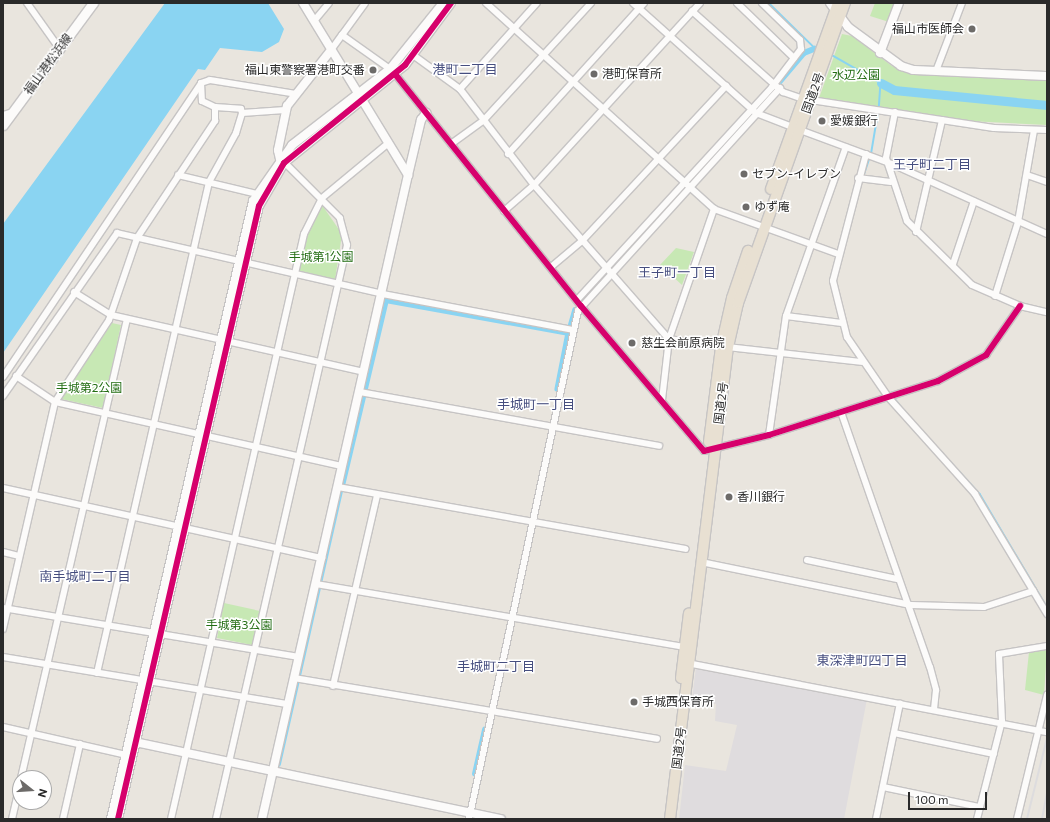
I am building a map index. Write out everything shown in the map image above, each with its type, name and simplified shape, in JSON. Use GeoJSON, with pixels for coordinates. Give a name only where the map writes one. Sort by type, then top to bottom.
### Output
{"type":"FeatureCollection","features":[{"type":"Feature","properties":{"kind":"highway","name":"国道2号"},"geometry":{"type":"LineString","coordinates":[[663,819],[701,562],[724,347],[732,298],[762,226],[828,42],[836,9],[845,3]]}},
{"type":"Feature","properties":{"kind":"highway","name":"国道2号"},"geometry":{"type":"LineString","coordinates":[[670,819],[686,663],[684,647],[712,451]]}},
{"type":"Feature","properties":{"kind":"main road","name":"福山港松浜線"},"geometry":{"type":"LineString","coordinates":[[3,125],[93,3]]}},
{"type":"Feature","properties":{"kind":"street"},"geometry":{"type":"LineString","coordinates":[[27,3],[60,48]]}},
{"type":"Feature","properties":{"kind":"street"},"geometry":{"type":"LineString","coordinates":[[303,3],[361,98],[386,145],[408,175]]}},
{"type":"Feature","properties":{"kind":"street"},"geometry":{"type":"LineString","coordinates":[[314,21],[329,3]]}},
{"type":"Feature","properties":{"kind":"street"},"geometry":{"type":"LineString","coordinates":[[241,262],[259,206],[282,161],[285,110],[342,36],[365,3]]}},
{"type":"Feature","properties":{"kind":"street"},"geometry":{"type":"LineString","coordinates":[[393,72],[443,3]]}},
{"type":"Feature","properties":{"kind":"street"},"geometry":{"type":"LineString","coordinates":[[118,819],[132,741],[145,681],[257,194],[282,161],[413,55],[451,3]]}},
{"type":"Feature","properties":{"kind":"street"},"geometry":{"type":"LineString","coordinates":[[486,3],[605,108],[714,209],[838,254]]}},
{"type":"Feature","properties":{"kind":"street"},"geometry":{"type":"LineString","coordinates":[[460,88],[536,3]]}},
{"type":"Feature","properties":{"kind":"street"},"geometry":{"type":"LineString","coordinates":[[450,144],[483,121],[591,3]]}},
{"type":"Feature","properties":{"kind":"street"},"geometry":{"type":"LineString","coordinates":[[633,3],[753,111],[887,162],[1047,234]]}},
{"type":"Feature","properties":{"kind":"street"},"geometry":{"type":"LineString","coordinates":[[508,154],[644,3]]}},
{"type":"Feature","properties":{"kind":"street"},"geometry":{"type":"LineString","coordinates":[[504,211],[534,185],[700,3]]}},
{"type":"Feature","properties":{"kind":"street"},"geometry":{"type":"LineString","coordinates":[[736,3],[794,58]]}},
{"type":"Feature","properties":{"kind":"street"},"geometry":{"type":"LineString","coordinates":[[470,816],[554,427],[579,303],[753,111],[778,86],[801,49],[800,40],[762,3]]}},
{"type":"Feature","properties":{"kind":"street"},"geometry":{"type":"LineString","coordinates":[[880,53],[899,3]]}},
{"type":"Feature","properties":{"kind":"street"},"geometry":{"type":"LineString","coordinates":[[936,71],[962,3]]}},
{"type":"Feature","properties":{"kind":"street"},"geometry":{"type":"LineString","coordinates":[[836,9],[880,53],[901,66],[936,71],[1047,76]]}},
{"type":"Feature","properties":{"kind":"street"},"geometry":{"type":"LineString","coordinates":[[692,11],[778,86],[807,99],[942,120],[1034,130],[1047,130]]}},
{"type":"Feature","properties":{"kind":"street"},"geometry":{"type":"LineString","coordinates":[[342,36],[393,72],[579,303],[662,400],[698,447],[712,451],[889,398],[938,381],[986,355],[1020,306]]}},
{"type":"Feature","properties":{"kind":"street"},"geometry":{"type":"LineString","coordinates":[[413,55],[460,88],[508,154],[582,241],[669,339],[724,347],[862,362]]}},
{"type":"Feature","properties":{"kind":"street"},"geometry":{"type":"LineString","coordinates":[[3,377],[200,83],[210,80],[296,94]]}},
{"type":"Feature","properties":{"kind":"street"},"geometry":{"type":"LineString","coordinates":[[200,83],[202,101],[215,107],[241,109],[242,113]]}},
{"type":"Feature","properties":{"kind":"street"},"geometry":{"type":"LineString","coordinates":[[551,267],[582,241],[726,86]]}},
{"type":"Feature","properties":{"kind":"street"},"geometry":{"type":"LineString","coordinates":[[3,629],[5,609],[34,495],[55,402],[111,315],[137,238],[215,121],[215,107]]}},
{"type":"Feature","properties":{"kind":"street"},"geometry":{"type":"LineString","coordinates":[[242,113],[285,110]]}},
{"type":"Feature","properties":{"kind":"street"},"geometry":{"type":"LineString","coordinates":[[3,115],[13,112]]}},
{"type":"Feature","properties":{"kind":"street"},"geometry":{"type":"LineString","coordinates":[[894,112],[887,162],[891,182],[900,208],[916,232],[953,264],[972,285],[1020,306],[1047,312]]}},
{"type":"Feature","properties":{"kind":"street"},"geometry":{"type":"LineString","coordinates":[[98,673],[209,182],[236,133],[242,113]]}},
{"type":"Feature","properties":{"kind":"street"},"geometry":{"type":"LineString","coordinates":[[262,819],[342,466],[383,294],[408,175],[421,120],[426,113]]}},
{"type":"Feature","properties":{"kind":"street"},"geometry":{"type":"LineString","coordinates":[[916,232],[930,182],[942,120]]}},
{"type":"Feature","properties":{"kind":"street"},"geometry":{"type":"LineString","coordinates":[[995,296],[1018,222],[1034,130]]}},
{"type":"Feature","properties":{"kind":"street"},"geometry":{"type":"LineString","coordinates":[[171,819],[202,691],[211,642],[257,446],[304,234],[322,198],[386,145]]}},
{"type":"Feature","properties":{"kind":"street"},"geometry":{"type":"LineString","coordinates":[[769,435],[778,352],[786,316],[846,147]]}},
{"type":"Feature","properties":{"kind":"street"},"geometry":{"type":"LineString","coordinates":[[866,154],[858,178],[838,254],[833,281],[842,323],[862,362],[889,398],[975,494],[1047,614]]}},
{"type":"Feature","properties":{"kind":"street"},"geometry":{"type":"LineString","coordinates":[[216,819],[300,456],[338,284],[346,238],[340,218],[322,198],[282,161]]}},
{"type":"Feature","properties":{"kind":"street"},"geometry":{"type":"LineString","coordinates":[[178,175],[257,194]]}},
{"type":"Feature","properties":{"kind":"street"},"geometry":{"type":"LineString","coordinates":[[1027,175],[1047,182]]}},
{"type":"Feature","properties":{"kind":"street"},"geometry":{"type":"LineString","coordinates":[[858,178],[891,182]]}},
{"type":"Feature","properties":{"kind":"street"},"geometry":{"type":"LineString","coordinates":[[953,264],[974,201]]}},
{"type":"Feature","properties":{"kind":"street"},"geometry":{"type":"LineString","coordinates":[[662,400],[669,339],[714,209]]}},
{"type":"Feature","properties":{"kind":"street"},"geometry":{"type":"LineString","coordinates":[[3,396],[114,234],[193,250],[383,294],[574,330]]}},
{"type":"Feature","properties":{"kind":"street"},"geometry":{"type":"LineString","coordinates":[[74,292],[111,315],[277,354],[364,372]]}},
{"type":"Feature","properties":{"kind":"street"},"geometry":{"type":"LineString","coordinates":[[786,316],[842,323]]}},
{"type":"Feature","properties":{"kind":"street"},"geometry":{"type":"LineString","coordinates":[[24,770],[127,319]]}},
{"type":"Feature","properties":{"kind":"street"},"geometry":{"type":"LineString","coordinates":[[16,376],[55,402],[342,466]]}},
{"type":"Feature","properties":{"kind":"street"},"geometry":{"type":"LineString","coordinates":[[360,392],[659,446]]}},
{"type":"Feature","properties":{"kind":"street"},"geometry":{"type":"LineString","coordinates":[[841,412],[897,579],[930,667],[936,690],[934,710]]}},
{"type":"Feature","properties":{"kind":"street"},"geometry":{"type":"LineString","coordinates":[[338,487],[686,549]]}},
{"type":"Feature","properties":{"kind":"street"},"geometry":{"type":"LineString","coordinates":[[3,488],[278,550],[322,558]]}},
{"type":"Feature","properties":{"kind":"street"},"geometry":{"type":"LineString","coordinates":[[333,686],[377,495]]}},
{"type":"Feature","properties":{"kind":"street"},"geometry":{"type":"LineString","coordinates":[[3,552],[19,556]]}},
{"type":"Feature","properties":{"kind":"street"},"geometry":{"type":"LineString","coordinates":[[807,560],[897,579]]}},
{"type":"Feature","properties":{"kind":"street"},"geometry":{"type":"LineString","coordinates":[[701,562],[908,605],[984,607],[1033,591]]}},
{"type":"Feature","properties":{"kind":"street"},"geometry":{"type":"LineString","coordinates":[[316,584],[354,592],[513,617],[684,647]]}},
{"type":"Feature","properties":{"kind":"street"},"geometry":{"type":"LineString","coordinates":[[5,609],[299,657]]}},
{"type":"Feature","properties":{"kind":"street"},"geometry":{"type":"LineString","coordinates":[[977,819],[1002,721],[999,654],[1047,646]]}},
{"type":"Feature","properties":{"kind":"street"},"geometry":{"type":"LineString","coordinates":[[3,658],[288,704]]}},
{"type":"Feature","properties":{"kind":"street"},"geometry":{"type":"LineString","coordinates":[[686,663],[934,710],[1002,721],[1047,732]]}},
{"type":"Feature","properties":{"kind":"street"},"geometry":{"type":"LineString","coordinates":[[294,678],[492,713],[657,739]]}},
{"type":"Feature","properties":{"kind":"street"},"geometry":{"type":"LineString","coordinates":[[1017,819],[1047,695]]}},
{"type":"Feature","properties":{"kind":"street"},"geometry":{"type":"LineString","coordinates":[[876,819],[900,703]]}},
{"type":"Feature","properties":{"kind":"street"},"geometry":{"type":"LineString","coordinates":[[3,727],[126,755]]}},
{"type":"Feature","properties":{"kind":"street"},"geometry":{"type":"LineString","coordinates":[[894,733],[994,754]]}},
{"type":"Feature","properties":{"kind":"street"},"geometry":{"type":"LineString","coordinates":[[132,741],[470,816],[502,819]]}},
{"type":"Feature","properties":{"kind":"street"},"geometry":{"type":"LineString","coordinates":[[112,819],[126,755],[132,741]]}},
{"type":"Feature","properties":{"kind":"street"},"geometry":{"type":"LineString","coordinates":[[63,819],[80,744]]}},
{"type":"Feature","properties":{"kind":"street"},"geometry":{"type":"LineString","coordinates":[[883,787],[980,807]]}},
{"type":"Feature","properties":{"kind":"shaded area"},"geometry":{"type":"Polygon","coordinates":[[[696,667],[867,699],[844,819],[679,819],[685,765],[726,771],[737,725],[715,721],[716,704],[692,700],[696,667]]]}},
{"type":"Feature","properties":{"kind":"green space"},"geometry":{"type":"Polygon","coordinates":[[[875,3],[895,3],[889,22],[870,16],[875,3]]]}},
{"type":"Feature","properties":{"kind":"green space","name":"水辺公園"},"geometry":{"type":"Polygon","coordinates":[[[842,34],[852,36],[892,66],[916,74],[1047,81],[1047,125],[969,121],[819,98],[842,34]]]}},
{"type":"Feature","properties":{"kind":"green space","name":"手城第1公園"},"geometry":{"type":"Polygon","coordinates":[[[322,205],[342,234],[335,280],[299,271],[309,226],[322,205]]]}},
{"type":"Feature","properties":{"kind":"green space"},"geometry":{"type":"Polygon","coordinates":[[[676,248],[694,252],[682,285],[660,265],[676,248]]]}},
{"type":"Feature","properties":{"kind":"green space","name":"手城第2公園"},"geometry":{"type":"Polygon","coordinates":[[[112,323],[121,325],[103,408],[61,399],[112,323]]]}},
{"type":"Feature","properties":{"kind":"green space","name":"手城第3公園"},"geometry":{"type":"Polygon","coordinates":[[[224,603],[260,611],[252,645],[217,638],[224,603]]]}},
{"type":"Feature","properties":{"kind":"green space"},"geometry":{"type":"Polygon","coordinates":[[[1047,650],[1044,695],[1025,690],[1029,652],[1047,650]]]}},
{"type":"Feature","properties":{"kind":"water"},"geometry":{"type":"Polygon","coordinates":[[[165,3],[268,3],[284,29],[279,42],[262,52],[220,48],[205,70],[198,69],[3,353],[3,224],[165,3]]]}},
{"type":"Feature","properties":{"kind":"waterway"},"geometry":{"type":"LineString","coordinates":[[769,3],[817,50]]}},
{"type":"Feature","properties":{"kind":"waterway"},"geometry":{"type":"LineString","coordinates":[[760,105],[804,53],[814,49]]}},
{"type":"Feature","properties":{"kind":"waterway"},"geometry":{"type":"LineString","coordinates":[[830,54],[881,83],[879,109]]}},
{"type":"Feature","properties":{"kind":"waterway"},"geometry":{"type":"LineString","coordinates":[[881,83],[894,90],[1047,105]]}},
{"type":"Feature","properties":{"kind":"waterway"},"geometry":{"type":"LineString","coordinates":[[871,154],[878,112]]}},
{"type":"Feature","properties":{"kind":"waterway"},"geometry":{"type":"LineString","coordinates":[[863,177],[870,157]]}},
{"type":"Feature","properties":{"kind":"waterway"},"geometry":{"type":"LineString","coordinates":[[582,301],[604,275]]}},
{"type":"Feature","properties":{"kind":"waterway"},"geometry":{"type":"LineString","coordinates":[[342,486],[386,300],[569,333],[558,389]]}},
{"type":"Feature","properties":{"kind":"waterway"},"geometry":{"type":"LineString","coordinates":[[571,325],[575,311]]}},
{"type":"Feature","properties":{"kind":"waterway"},"geometry":{"type":"LineString","coordinates":[[895,399],[902,408]]}},
{"type":"Feature","properties":{"kind":"waterway"},"geometry":{"type":"LineString","coordinates":[[916,424],[980,494],[1047,607]]}},
{"type":"Feature","properties":{"kind":"waterway"},"geometry":{"type":"LineString","coordinates":[[278,764],[340,491]]}},
{"type":"Feature","properties":{"kind":"waterway"},"geometry":{"type":"LineString","coordinates":[[475,774],[485,730]]}},
{"type":"Feature","properties":{"kind":"railway"},"geometry":{"type":"LineString","coordinates":[[1027,819],[1047,738]]}},
{"type":"Feature","properties":{"kind":"railway"},"geometry":{"type":"LineString","coordinates":[[1042,819],[1047,794]]}},
{"type":"Feature","properties":{"kind":"cycle path"},"geometry":{"type":"LineString","coordinates":[[118,819],[259,206],[284,163],[405,65],[451,3]]}},
{"type":"Feature","properties":{"kind":"cycle path"},"geometry":{"type":"LineString","coordinates":[[395,74],[581,306],[704,451],[769,435],[938,381],[986,355],[1020,306]]}},
{"type":"Feature","properties":{"kind":"place","name":"福山市医師会"},"geometry":{"type":"Point","coordinates":[972,29]}},
{"type":"Feature","properties":{"kind":"place","name":"福山東警察署港町交番"},"geometry":{"type":"Point","coordinates":[373,70]}},
{"type":"Feature","properties":{"kind":"place","name":"港町保育所"},"geometry":{"type":"Point","coordinates":[594,74]}},
{"type":"Feature","properties":{"kind":"place","name":"愛媛銀行"},"geometry":{"type":"Point","coordinates":[822,121]}},
{"type":"Feature","properties":{"kind":"place","name":"セブン-イレブン"},"geometry":{"type":"Point","coordinates":[744,174]}},
{"type":"Feature","properties":{"kind":"place","name":"ゆず庵"},"geometry":{"type":"Point","coordinates":[746,207]}},
{"type":"Feature","properties":{"kind":"place","name":"慈生会前原病院"},"geometry":{"type":"Point","coordinates":[632,343]}},
{"type":"Feature","properties":{"kind":"place","name":"香川銀行"},"geometry":{"type":"Point","coordinates":[729,497]}},
{"type":"Feature","properties":{"kind":"place","name":"手城西保育所"},"geometry":{"type":"Point","coordinates":[634,702]}},
{"type":"Feature","properties":{"kind":"district","name":"港町二丁目"},"geometry":{"type":"Point","coordinates":[465,69]}},
{"type":"Feature","properties":{"kind":"district","name":"王子町二丁目"},"geometry":{"type":"Point","coordinates":[932,164]}},
{"type":"Feature","properties":{"kind":"district","name":"王子町一丁目"},"geometry":{"type":"Point","coordinates":[677,272]}},
{"type":"Feature","properties":{"kind":"district","name":"手城町一丁目"},"geometry":{"type":"Point","coordinates":[536,404]}},
{"type":"Feature","properties":{"kind":"district","name":"南手城町二丁目"},"geometry":{"type":"Point","coordinates":[85,576]}},
{"type":"Feature","properties":{"kind":"district","name":"東深津町四丁目"},"geometry":{"type":"Point","coordinates":[862,660]}},
{"type":"Feature","properties":{"kind":"district","name":"手城町二丁目"},"geometry":{"type":"Point","coordinates":[496,666]}}]}
